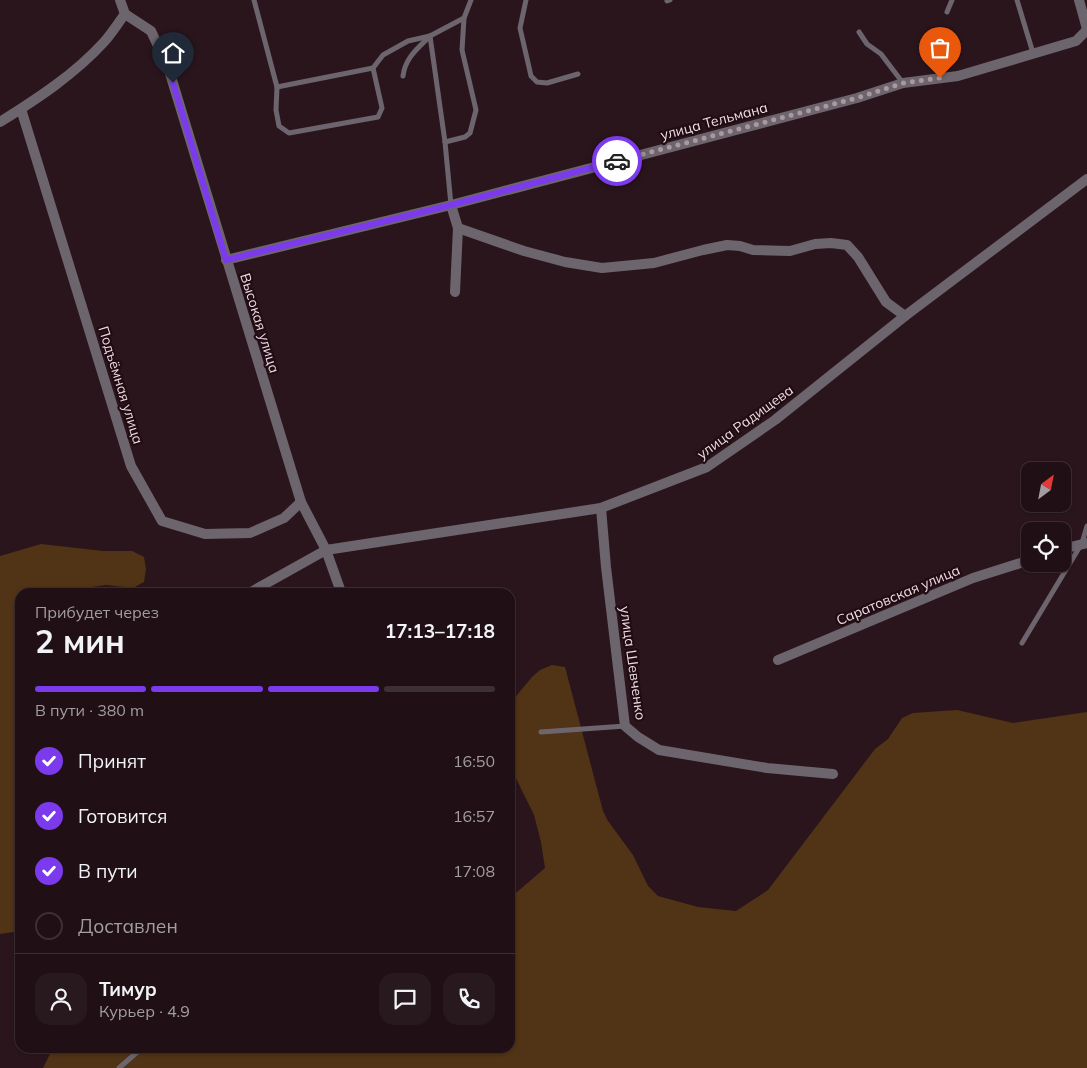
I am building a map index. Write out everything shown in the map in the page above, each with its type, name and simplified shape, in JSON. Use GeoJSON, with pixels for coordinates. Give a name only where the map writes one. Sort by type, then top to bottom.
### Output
{"type":"FeatureCollection","features":[{"type":"Feature","properties":{"kind":"street"},"geometry":{"type":"LineString","coordinates":[[0,122],[22,109],[76,69],[104,41],[125,14],[120,0]]}},
{"type":"Feature","properties":{"kind":"street"},"geometry":{"type":"LineString","coordinates":[[1079,0],[1087,30]]}},
{"type":"Feature","properties":{"kind":"street","name":"Высокая улица"},"geometry":{"type":"LineString","coordinates":[[125,14],[151,31],[168,67],[301,502],[326,550],[340,588]]}},
{"type":"Feature","properties":{"kind":"street","name":"улица Тельмана"},"geometry":{"type":"LineString","coordinates":[[226,260],[451,205],[857,98],[903,83],[958,76],[1076,41],[1087,30]]}},
{"type":"Feature","properties":{"kind":"street","name":"Подъёмная улица"},"geometry":{"type":"LineString","coordinates":[[22,109],[131,466],[162,521],[205,534],[250,533],[284,518],[301,502]]}},
{"type":"Feature","properties":{"kind":"street","name":"улица Радищева"},"geometry":{"type":"LineString","coordinates":[[326,550],[602,508],[707,467],[775,420],[905,316],[1087,179]]}},
{"type":"Feature","properties":{"kind":"street"},"geometry":{"type":"LineString","coordinates":[[451,205],[458,228],[455,292]]}},
{"type":"Feature","properties":{"kind":"street"},"geometry":{"type":"LineString","coordinates":[[458,228],[524,251],[565,262],[602,268],[654,263],[727,245],[753,250],[790,251],[815,244],[847,245],[858,257],[886,302],[905,316]]}},
{"type":"Feature","properties":{"kind":"street","name":"улица Шевченко"},"geometry":{"type":"LineString","coordinates":[[602,508],[606,567],[625,726],[638,738],[659,750],[767,768],[833,774]]}},
{"type":"Feature","properties":{"kind":"street"},"geometry":{"type":"LineString","coordinates":[[1071,547],[1084,543]]}},
{"type":"Feature","properties":{"kind":"street"},"geometry":{"type":"LineString","coordinates":[[258,588],[326,550]]}},
{"type":"Feature","properties":{"kind":"street","name":"Саратовская улица"},"geometry":{"type":"LineString","coordinates":[[778,660],[973,578],[1021,563]]}},
{"type":"Feature","properties":{"kind":"lane"},"geometry":{"type":"LineString","coordinates":[[254,0],[277,87],[276,110],[279,126],[289,132],[375,118],[380,114],[382,108],[373,68]]}},
{"type":"Feature","properties":{"kind":"lane"},"geometry":{"type":"LineString","coordinates":[[445,142],[465,138],[470,133],[476,110],[462,50],[464,18],[472,0]]}},
{"type":"Feature","properties":{"kind":"lane"},"geometry":{"type":"LineString","coordinates":[[526,0],[520,28],[531,76],[537,82],[547,83],[578,74]]}},
{"type":"Feature","properties":{"kind":"lane"},"geometry":{"type":"LineString","coordinates":[[947,12],[952,0]]}},
{"type":"Feature","properties":{"kind":"lane"},"geometry":{"type":"LineString","coordinates":[[1017,0],[1034,54]]}},
{"type":"Feature","properties":{"kind":"lane"},"geometry":{"type":"LineString","coordinates":[[277,87],[373,68],[383,55],[391,50],[408,41],[430,36],[444,30],[464,18]]}},
{"type":"Feature","properties":{"kind":"lane"},"geometry":{"type":"LineString","coordinates":[[859,32],[867,44],[882,54],[903,83]]}},
{"type":"Feature","properties":{"kind":"lane"},"geometry":{"type":"LineString","coordinates":[[403,76],[409,57],[430,36]]}},
{"type":"Feature","properties":{"kind":"lane"},"geometry":{"type":"LineString","coordinates":[[430,36],[445,142],[451,205]]}},
{"type":"Feature","properties":{"kind":"lane"},"geometry":{"type":"LineString","coordinates":[[1022,642],[1084,543],[1087,526]]}},
{"type":"Feature","properties":{"kind":"lane"},"geometry":{"type":"LineString","coordinates":[[540,732],[625,726]]}},
{"type":"Feature","properties":{"kind":"lane"},"geometry":{"type":"LineString","coordinates":[[119,1068],[136,1053]]}},
{"type":"Feature","properties":{"kind":"shaded area"},"geometry":{"type":"Polygon","coordinates":[[[41,544],[103,551],[132,551],[144,557],[146,569],[144,582],[133,588],[106,585],[90,588],[15,588],[15,932],[0,934],[0,556],[41,544]]]}},
{"type":"Feature","properties":{"kind":"shaded area"},"geometry":{"type":"Polygon","coordinates":[[[552,665],[565,667],[603,811],[608,821],[633,855],[648,886],[658,896],[698,907],[736,911],[768,890],[875,749],[888,739],[902,718],[913,713],[957,710],[1013,723],[1087,712],[1087,1068],[43,1068],[50,1053],[515,1053],[515,894],[545,868],[534,815],[515,776],[515,700],[532,677],[540,670],[552,665]]]}},
{"type":"Feature","properties":{"kind":"way so far"},"geometry":{"type":"LineString","coordinates":[[617,161],[857,98],[903,83],[940,78]]}},
{"type":"Feature","properties":{"kind":"route"},"geometry":{"type":"LineString","coordinates":[[173,83],[226,260],[451,205],[617,161]]}}]}
